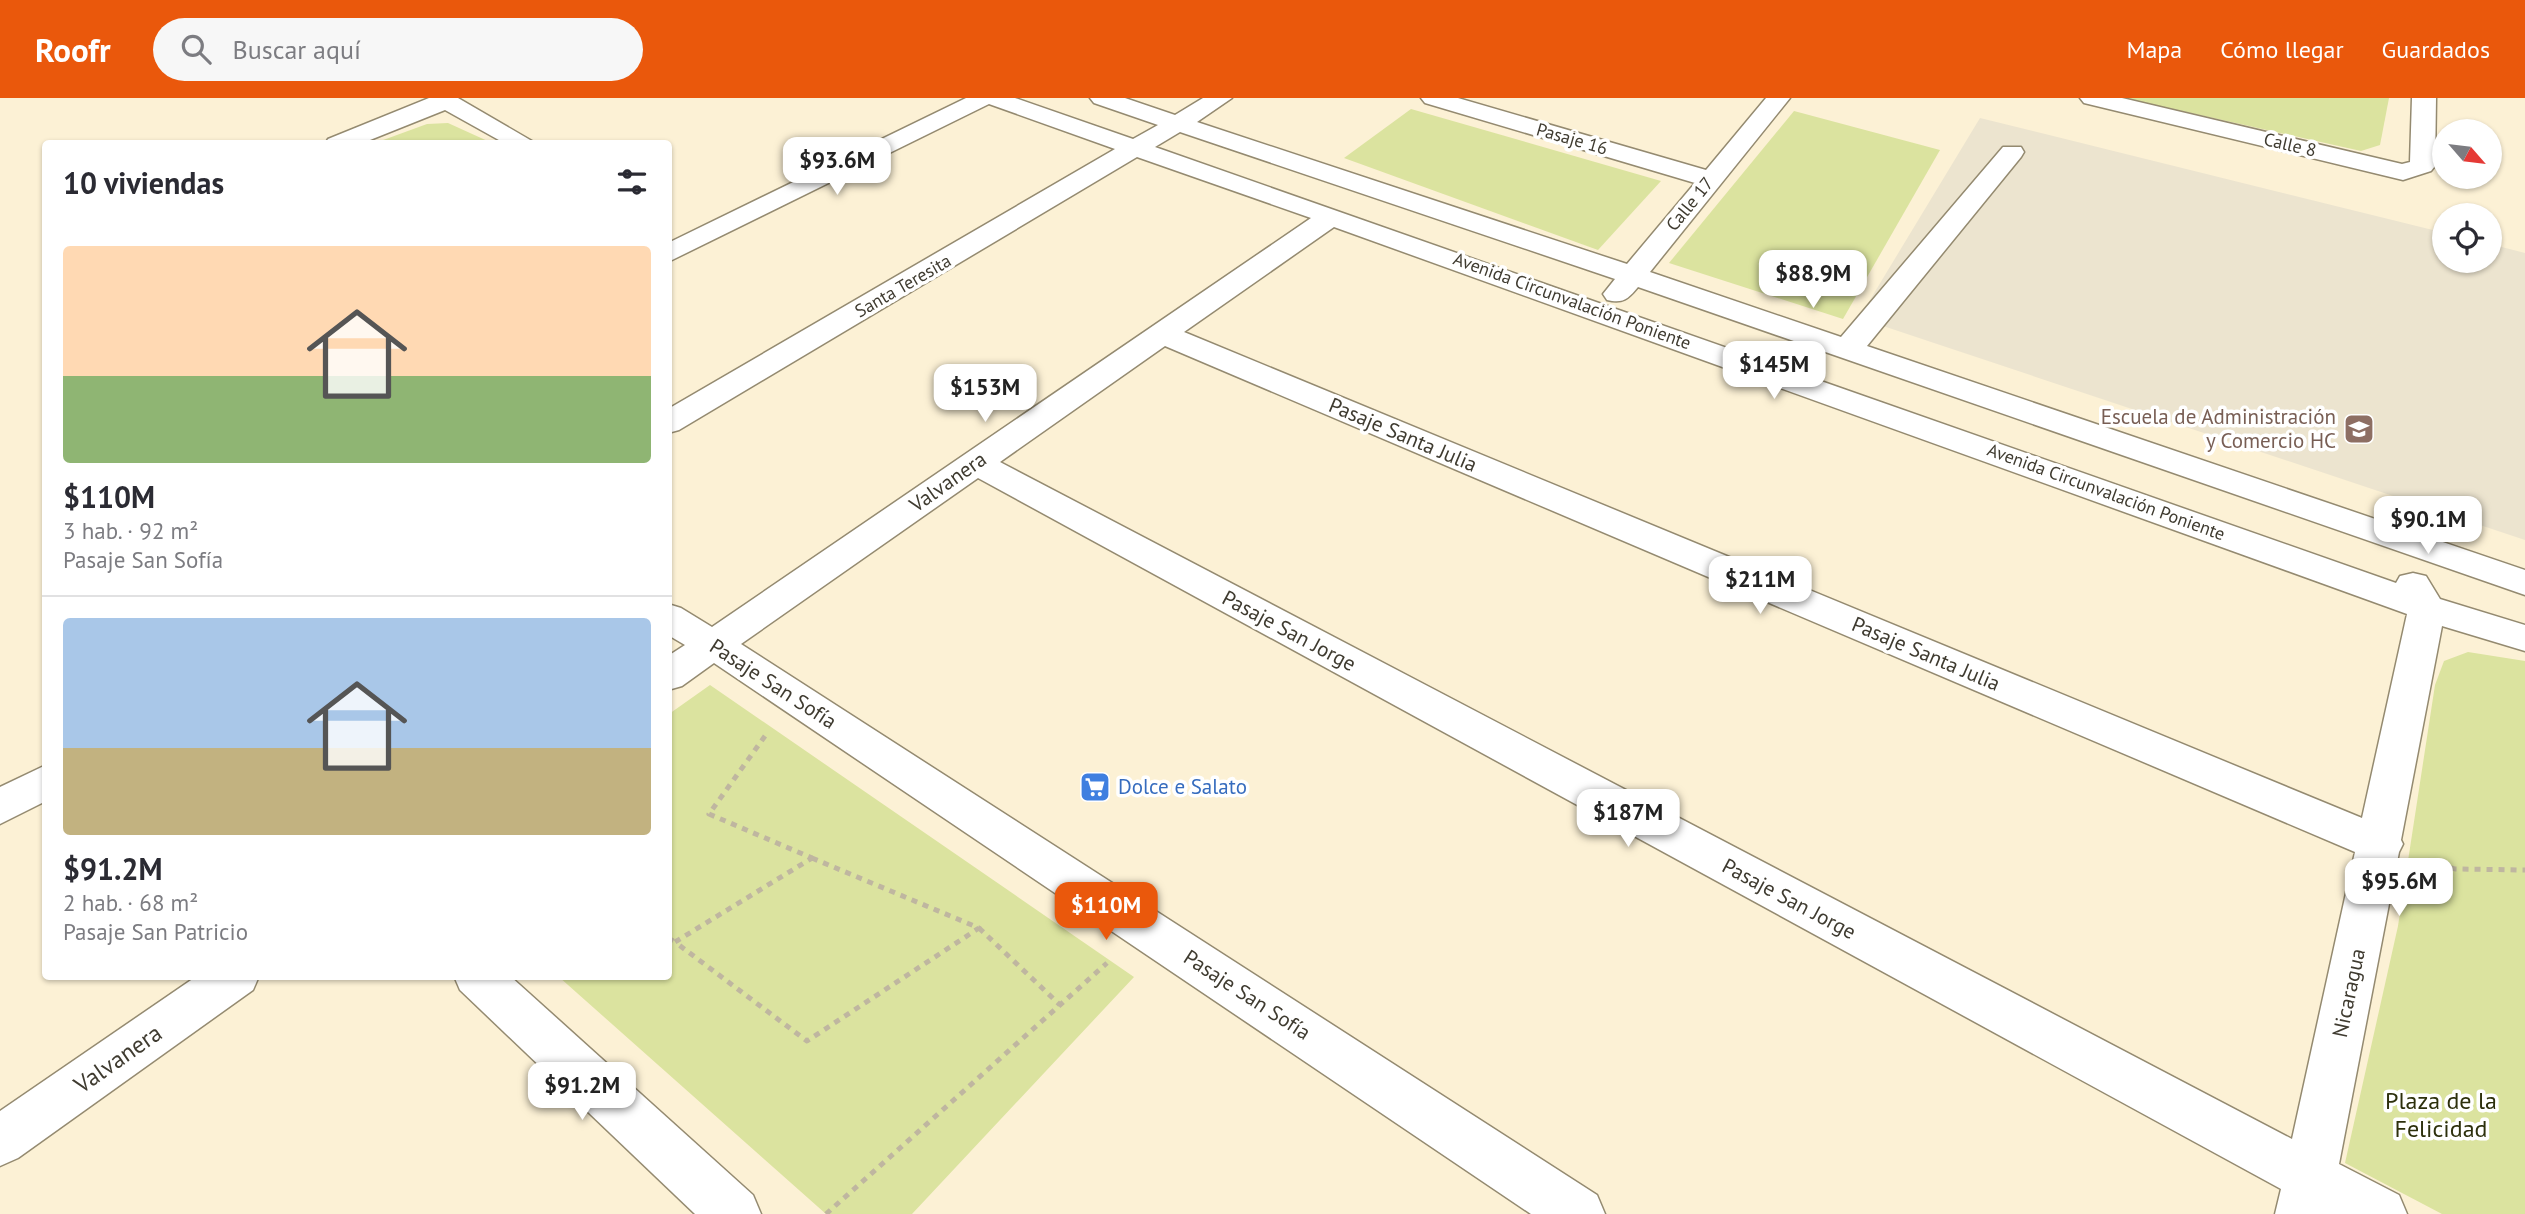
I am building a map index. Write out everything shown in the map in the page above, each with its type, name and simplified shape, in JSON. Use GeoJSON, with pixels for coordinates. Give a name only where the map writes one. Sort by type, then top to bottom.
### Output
{"type":"FeatureCollection","features":[{"type":"Feature","properties":{"kind":"street"},"geometry":{"type":"LineString","coordinates":[[672,252],[984,98]]}},
{"type":"Feature","properties":{"kind":"street","name":"Avenida Circunvalación Poniente"},"geometry":{"type":"LineString","coordinates":[[993,98],[1603,312],[2427,608],[2525,638]]}},
{"type":"Feature","properties":{"kind":"street","name":"Avenida Circunvalación Poniente"},"geometry":{"type":"LineString","coordinates":[[1102,98],[1632,275],[2518,581]]}},
{"type":"Feature","properties":{"kind":"street","name":"Santa Teresita"},"geometry":{"type":"LineString","coordinates":[[672,421],[1220,98]]}},
{"type":"Feature","properties":{"kind":"street","name":"Pasaje 16"},"geometry":{"type":"LineString","coordinates":[[1433,98],[1710,179]]}},
{"type":"Feature","properties":{"kind":"street","name":"Calle 8"},"geometry":{"type":"LineString","coordinates":[[2092,98],[2403,172],[2422,166],[2424,98]]}},
{"type":"Feature","properties":{"kind":"street"},"geometry":{"type":"LineString","coordinates":[[347,140],[444,99],[518,140]]}},
{"type":"Feature","properties":{"kind":"street","name":"Calle 17"},"geometry":{"type":"LineString","coordinates":[[1603,312],[1710,179],[1767,100]]}},
{"type":"Feature","properties":{"kind":"street"},"geometry":{"type":"LineString","coordinates":[[1845,349],[1862,334],[2012,152]]}},
{"type":"Feature","properties":{"kind":"street","name":"Valvanera"},"geometry":{"type":"LineString","coordinates":[[672,673],[1332,216]]}},
{"type":"Feature","properties":{"kind":"street"},"geometry":{"type":"LineString","coordinates":[[672,223],[701,238]]}},
{"type":"Feature","properties":{"kind":"street","name":"Pasaje Santa Julia"},"geometry":{"type":"LineString","coordinates":[[1162,334],[2381,844]]}},
{"type":"Feature","properties":{"kind":"street","name":"Pasaje San Jorge"},"geometry":{"type":"LineString","coordinates":[[976,463],[2306,1196],[2380,1214]]}},
{"type":"Feature","properties":{"kind":"street"},"geometry":{"type":"LineString","coordinates":[[2380,534],[2427,608],[2518,581]]}},
{"type":"Feature","properties":{"kind":"street","name":"Nicaragua"},"geometry":{"type":"LineString","coordinates":[[2306,1196],[2381,844],[2427,608]]}},
{"type":"Feature","properties":{"kind":"street","name":"Pasaje San Sofía"},"geometry":{"type":"LineString","coordinates":[[672,619],[799,700],[1578,1214]]}},
{"type":"Feature","properties":{"kind":"street"},"geometry":{"type":"LineString","coordinates":[[0,807],[42,783]]}},
{"type":"Feature","properties":{"kind":"street","name":"Valvanera"},"geometry":{"type":"LineString","coordinates":[[0,1141],[230,980]]}},
{"type":"Feature","properties":{"kind":"street"},"geometry":{"type":"LineString","coordinates":[[481,980],[734,1214]]}},
{"type":"Feature","properties":{"kind":"path"},"geometry":{"type":"LineString","coordinates":[[799,700],[771,727],[709,814],[979,928],[1060,1005]]}},
{"type":"Feature","properties":{"kind":"path"},"geometry":{"type":"LineString","coordinates":[[2381,844],[2455,869],[2525,870]]}},
{"type":"Feature","properties":{"kind":"path"},"geometry":{"type":"LineString","coordinates":[[675,942],[812,858]]}},
{"type":"Feature","properties":{"kind":"path"},"geometry":{"type":"LineString","coordinates":[[672,940],[807,1041],[979,928]]}},
{"type":"Feature","properties":{"kind":"path"},"geometry":{"type":"LineString","coordinates":[[826,1214],[1060,1005],[1150,931]]}},
{"type":"Feature","properties":{"kind":"shaded area","name":"Escuela de Administración y Comercio HC"},"geometry":{"type":"Polygon","coordinates":[[[1980,118],[2432,230],[2432,273],[2502,273],[2502,247],[2525,253],[2525,540],[1859,318],[1980,118]]]}},
{"type":"Feature","properties":{"kind":"green space"},"geometry":{"type":"Polygon","coordinates":[[[2124,98],[2389,98],[2380,145],[2361,151],[2124,98]]]}},
{"type":"Feature","properties":{"kind":"green space"},"geometry":{"type":"Polygon","coordinates":[[[1411,109],[1661,181],[1598,250],[1344,158],[1411,109]]]}},
{"type":"Feature","properties":{"kind":"green space"},"geometry":{"type":"Polygon","coordinates":[[[1794,111],[1940,150],[1843,319],[1669,263],[1794,111]]]}},
{"type":"Feature","properties":{"kind":"green space"},"geometry":{"type":"Polygon","coordinates":[[[448,123],[485,140],[383,140],[427,124],[448,123]]]}},
{"type":"Feature","properties":{"kind":"green space","name":"Plaza de la Felicidad"},"geometry":{"type":"Polygon","coordinates":[[[2468,652],[2525,661],[2525,1214],[2442,1214],[2345,1163],[2398,926],[2435,685],[2444,661],[2468,652]]]}},
{"type":"Feature","properties":{"kind":"green space"},"geometry":{"type":"Polygon","coordinates":[[[710,685],[1134,977],[912,1214],[826,1214],[562,980],[672,980],[672,712],[710,685]]]}},
{"type":"Feature","properties":{"kind":"place","name":"Escuela de Administración y Comercio HC"},"geometry":{"type":"Point","coordinates":[2359,429]}},
{"type":"Feature","properties":{"kind":"place","name":"Dolce e Salato"},"geometry":{"type":"Point","coordinates":[1095,787]}}]}
